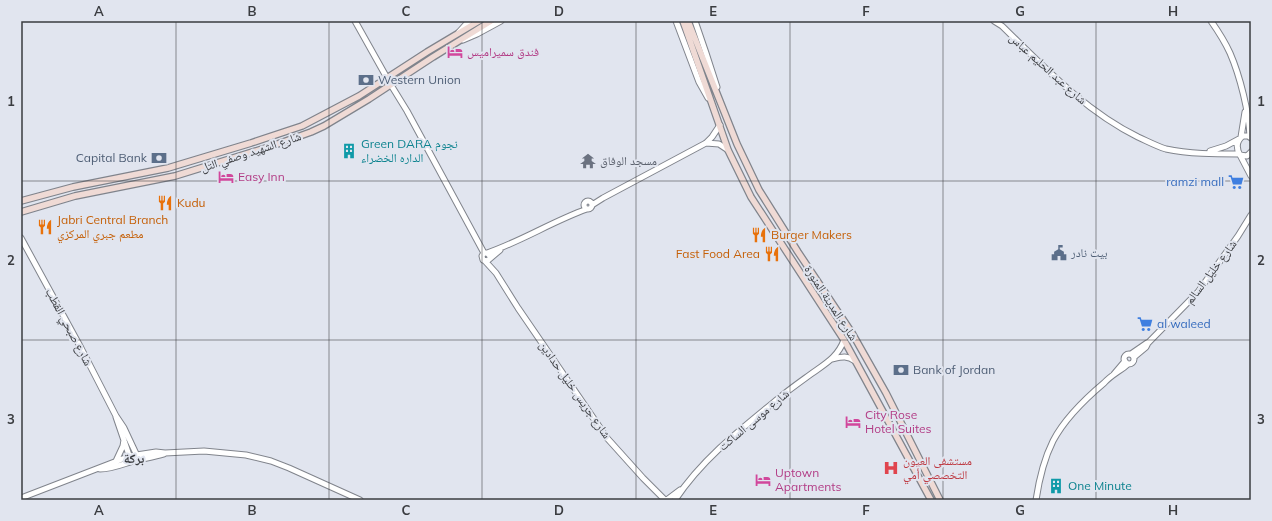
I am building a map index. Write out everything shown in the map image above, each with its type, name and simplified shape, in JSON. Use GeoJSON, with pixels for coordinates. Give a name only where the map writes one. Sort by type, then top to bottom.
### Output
{"type":"FeatureCollection","features":[{"type":"Feature","properties":{"kind":"main road"},"geometry":{"type":"LineString","coordinates":[[469,27],[479,21]]}},
{"type":"Feature","properties":{"kind":"main road"},"geometry":{"type":"LineString","coordinates":[[469,27],[491,21]]}},
{"type":"Feature","properties":{"kind":"main road","name":"شارع المدينة المنورة"},"geometry":{"type":"LineString","coordinates":[[683,21],[728,150],[751,197],[844,340],[931,500]]}},
{"type":"Feature","properties":{"kind":"main road","name":"شارع المدينة المنورة"},"geometry":{"type":"LineString","coordinates":[[688,21],[737,144],[759,190],[852,333],[886,393],[940,500]]}},
{"type":"Feature","properties":{"kind":"main road","name":"شارع الشهيد وصفي التل"},"geometry":{"type":"LineString","coordinates":[[21,201],[73,187],[168,168],[291,130],[309,123],[346,104],[469,27]]}},
{"type":"Feature","properties":{"kind":"main road","name":"شارع الشهيد وصفي التل"},"geometry":{"type":"LineString","coordinates":[[21,212],[91,192],[175,176],[291,139],[324,126],[460,40],[469,27]]}},
{"type":"Feature","properties":{"kind":"main road"},"geometry":{"type":"LineString","coordinates":[[88,184],[91,192]]}},
{"type":"Feature","properties":{"kind":"main road"},"geometry":{"type":"LineString","coordinates":[[73,187],[75,196]]}},
{"type":"Feature","properties":{"kind":"street"},"geometry":{"type":"LineString","coordinates":[[355,21],[387,78]]}},
{"type":"Feature","properties":{"kind":"street"},"geometry":{"type":"LineString","coordinates":[[460,40],[470,38],[501,21]]}},
{"type":"Feature","properties":{"kind":"street","name":"شارع المدينة المنورة"},"geometry":{"type":"LineString","coordinates":[[676,21],[699,82],[715,111]]}},
{"type":"Feature","properties":{"kind":"street","name":"شارع المدينة المنورة"},"geometry":{"type":"LineString","coordinates":[[695,21],[722,106]]}},
{"type":"Feature","properties":{"kind":"street","name":"شارع عبد الحليم عباس"},"geometry":{"type":"LineString","coordinates":[[994,21],[1002,26]]}},
{"type":"Feature","properties":{"kind":"street","name":"شارع عبد الحليم عباس"},"geometry":{"type":"LineString","coordinates":[[998,21],[1070,91],[1118,126],[1161,147],[1176,150],[1247,156],[1251,152]]}},
{"type":"Feature","properties":{"kind":"street"},"geometry":{"type":"LineString","coordinates":[[1211,21],[1230,53],[1240,83],[1245,109],[1250,121],[1251,138],[1245,136],[1240,138]]}},
{"type":"Feature","properties":{"kind":"street","name":"شارع جريس خليل حدادين"},"geometry":{"type":"LineString","coordinates":[[391,85],[496,273],[518,308],[607,438],[643,478],[667,500]]}},
{"type":"Feature","properties":{"kind":"street"},"geometry":{"type":"LineString","coordinates":[[1245,109],[1240,138],[1237,146],[1251,176]]}},
{"type":"Feature","properties":{"kind":"street"},"geometry":{"type":"LineString","coordinates":[[487,257],[586,207],[587,201],[592,203],[603,198],[706,143],[720,125]]}},
{"type":"Feature","properties":{"kind":"street","name":"شارع عبد الحليم عباس"},"geometry":{"type":"LineString","coordinates":[[1205,153],[1226,146],[1240,138]]}},
{"type":"Feature","properties":{"kind":"street"},"geometry":{"type":"LineString","coordinates":[[706,143],[719,144],[728,150]]}},
{"type":"Feature","properties":{"kind":"street"},"geometry":{"type":"LineString","coordinates":[[1251,152],[1251,161]]}},
{"type":"Feature","properties":{"kind":"street","name":"شارع خليل السالم"},"geometry":{"type":"LineString","coordinates":[[1133,356],[1148,343],[1198,292],[1251,215]]}},
{"type":"Feature","properties":{"kind":"street","name":"شارع صبحي القطب"},"geometry":{"type":"LineString","coordinates":[[21,238],[116,416],[124,428],[138,457]]}},
{"type":"Feature","properties":{"kind":"street","name":"شارع موسى الساكت"},"geometry":{"type":"LineString","coordinates":[[675,500],[709,458],[781,396],[832,360],[844,340]]}},
{"type":"Feature","properties":{"kind":"street"},"geometry":{"type":"LineString","coordinates":[[832,360],[845,356],[857,362]]}},
{"type":"Feature","properties":{"kind":"street"},"geometry":{"type":"LineString","coordinates":[[1125,356],[1133,356],[1132,363],[1126,362],[1125,356]]}},
{"type":"Feature","properties":{"kind":"street"},"geometry":{"type":"LineString","coordinates":[[1036,500],[1040,478],[1052,442],[1061,428],[1078,407],[1126,362]]}},
{"type":"Feature","properties":{"kind":"street","name":"شارع صبحي القطب"},"geometry":{"type":"LineString","coordinates":[[116,416],[131,459]]}},
{"type":"Feature","properties":{"kind":"street"},"geometry":{"type":"LineString","coordinates":[[116,461],[123,446],[124,439]]}},
{"type":"Feature","properties":{"kind":"street"},"geometry":{"type":"LineString","coordinates":[[100,469],[107,469],[138,457],[157,457],[165,453],[210,452],[246,455],[289,468],[360,500]]}},
{"type":"Feature","properties":{"kind":"street"},"geometry":{"type":"LineString","coordinates":[[21,498],[100,469],[116,461],[131,459]]}},
{"type":"Feature","properties":{"kind":"street","name":"شارع موسى الساكت"},"geometry":{"type":"LineString","coordinates":[[667,500],[684,487]]}},
{"type":"Feature","properties":{"kind":"place","name":"فندق سميراميس"},"geometry":{"type":"Point","coordinates":[455,52]}},
{"type":"Feature","properties":{"kind":"place","name":"Western Union"},"geometry":{"type":"Point","coordinates":[366,80]}},
{"type":"Feature","properties":{"kind":"place","name":"Green DARA نجوم الداره الخضراء"},"geometry":{"type":"Point","coordinates":[349,151]}},
{"type":"Feature","properties":{"kind":"place","name":"Capital Bank"},"geometry":{"type":"Point","coordinates":[159,158]}},
{"type":"Feature","properties":{"kind":"place","name":"مسجد الوفاق"},"geometry":{"type":"Point","coordinates":[588,161]}},
{"type":"Feature","properties":{"kind":"place","name":"Easy Inn"},"geometry":{"type":"Point","coordinates":[226,177]}},
{"type":"Feature","properties":{"kind":"place","name":"ramzi mall"},"geometry":{"type":"Point","coordinates":[1236,182]}},
{"type":"Feature","properties":{"kind":"place","name":"Kudu"},"geometry":{"type":"Point","coordinates":[165,203]}},
{"type":"Feature","properties":{"kind":"place","name":"Jabri Central Branch مطعم جبري المركزي"},"geometry":{"type":"Point","coordinates":[45,227]}},
{"type":"Feature","properties":{"kind":"place","name":"Burger Makers"},"geometry":{"type":"Point","coordinates":[759,235]}},
{"type":"Feature","properties":{"kind":"place","name":"بيت نادر"},"geometry":{"type":"Point","coordinates":[1059,253]}},
{"type":"Feature","properties":{"kind":"place","name":"Fast Food Area"},"geometry":{"type":"Point","coordinates":[772,254]}},
{"type":"Feature","properties":{"kind":"place","name":"al waleed"},"geometry":{"type":"Point","coordinates":[1145,324]}},
{"type":"Feature","properties":{"kind":"place","name":"Bank of Jordan"},"geometry":{"type":"Point","coordinates":[901,370]}},
{"type":"Feature","properties":{"kind":"place","name":"City Rose Hotel Suites"},"geometry":{"type":"Point","coordinates":[853,422]}},
{"type":"Feature","properties":{"kind":"place","name":"مستشفى العيون التخصصي أمي"},"geometry":{"type":"Point","coordinates":[891,468]}},
{"type":"Feature","properties":{"kind":"place","name":"Uptown Apartments"},"geometry":{"type":"Point","coordinates":[763,480]}},
{"type":"Feature","properties":{"kind":"place","name":"One Minute"},"geometry":{"type":"Point","coordinates":[1056,486]}},
{"type":"Feature","properties":{"kind":"district","name":"بركة"},"geometry":{"type":"Point","coordinates":[134,458]}}]}
